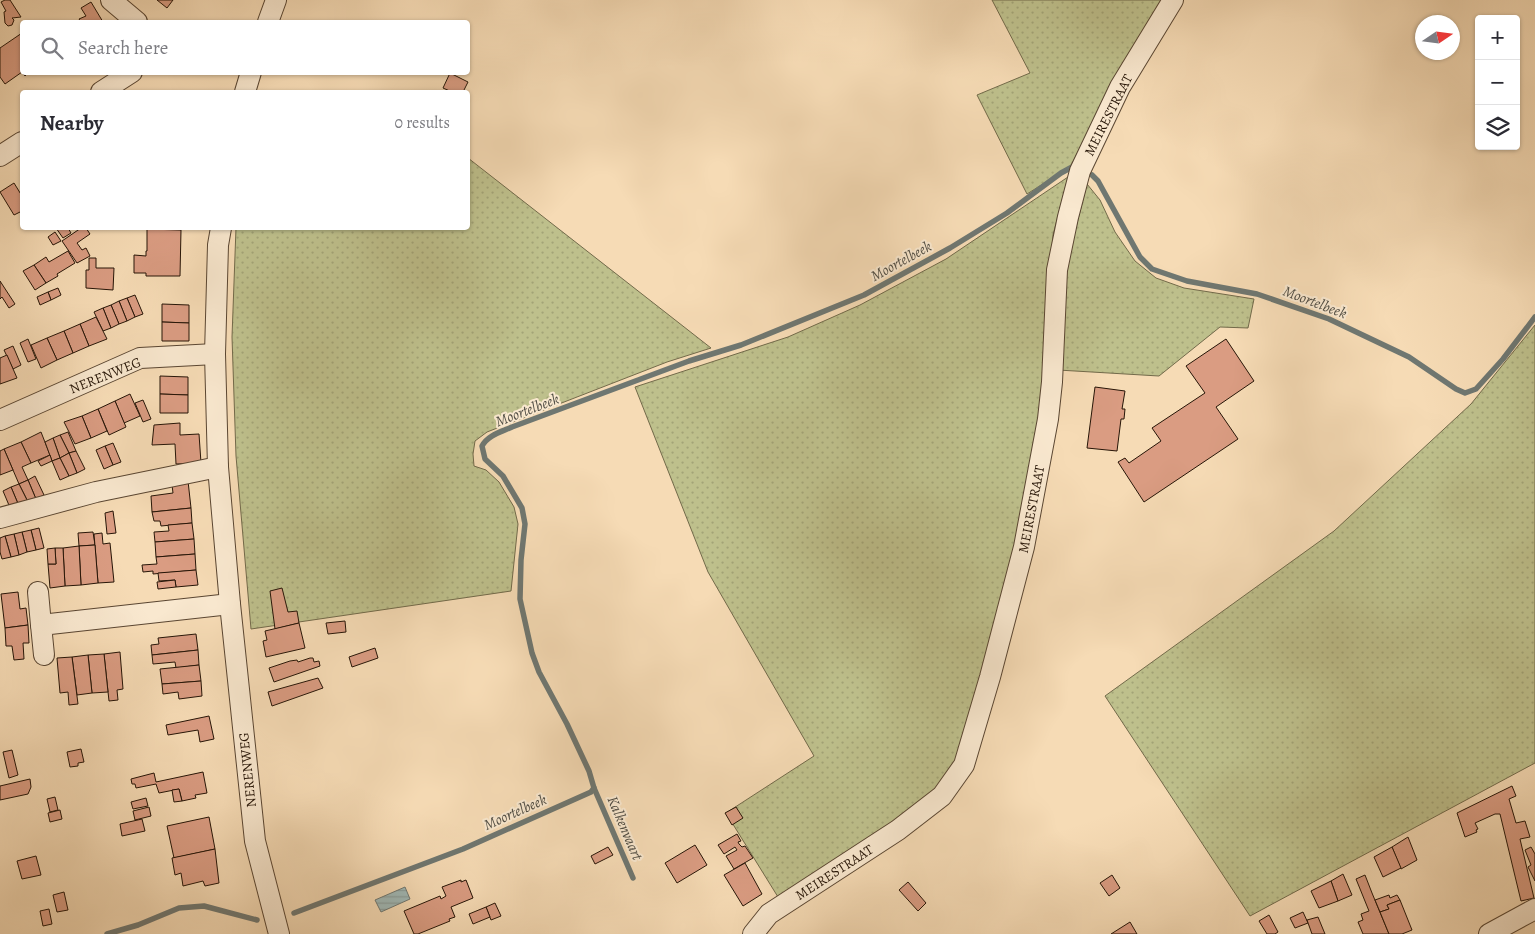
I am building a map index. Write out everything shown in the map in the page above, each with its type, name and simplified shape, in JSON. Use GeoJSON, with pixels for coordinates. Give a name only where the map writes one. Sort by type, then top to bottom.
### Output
{"type":"FeatureCollection","features":[{"type":"Feature","properties":{"kind":"street"},"geometry":{"type":"LineString","coordinates":[[111,0],[135,20]]}},
{"type":"Feature","properties":{"kind":"street"},"geometry":{"type":"LineString","coordinates":[[269,20],[276,0]]}},
{"type":"Feature","properties":{"kind":"street","name":"MEIRESTRAAT"},"geometry":{"type":"LineString","coordinates":[[754,934],[769,914],[898,830],[942,796],[964,765],[990,677],[1024,548],[1048,419],[1052,382],[1057,270],[1075,189],[1080,171],[1120,87],[1172,0]]}},
{"type":"Feature","properties":{"kind":"street"},"geometry":{"type":"LineString","coordinates":[[104,90],[127,75]]}},
{"type":"Feature","properties":{"kind":"street"},"geometry":{"type":"LineString","coordinates":[[245,90],[250,75]]}},
{"type":"Feature","properties":{"kind":"street"},"geometry":{"type":"LineString","coordinates":[[0,156],[20,143]]}},
{"type":"Feature","properties":{"kind":"street","name":"NERENWEG"},"geometry":{"type":"LineString","coordinates":[[220,230],[215,354],[218,467],[230,604],[255,841],[279,934]]}},
{"type":"Feature","properties":{"kind":"street","name":"NERENWEG"},"geometry":{"type":"LineString","coordinates":[[0,420],[140,358],[215,354]]}},
{"type":"Feature","properties":{"kind":"street"},"geometry":{"type":"LineString","coordinates":[[0,518],[96,492],[218,467]]}},
{"type":"Feature","properties":{"kind":"street"},"geometry":{"type":"LineString","coordinates":[[38,592],[44,655]]}},
{"type":"Feature","properties":{"kind":"street"},"geometry":{"type":"LineString","coordinates":[[41,625],[230,604]]}},
{"type":"Feature","properties":{"kind":"street"},"geometry":{"type":"LineString","coordinates":[[1489,934],[1535,909]]}},
{"type":"Feature","properties":{"kind":"green space"},"geometry":{"type":"Polygon","coordinates":[[[992,0],[1162,0],[1132,49],[1070,167],[1027,194],[977,95],[1030,73],[992,0]]]}},
{"type":"Feature","properties":{"kind":"green space"},"geometry":{"type":"Polygon","coordinates":[[[470,160],[711,348],[667,362],[487,432],[475,441],[474,466],[486,470],[499,482],[514,507],[518,524],[511,591],[251,629],[236,456],[232,337],[236,230],[470,230],[470,160]]]}},
{"type":"Feature","properties":{"kind":"green space"},"geometry":{"type":"Polygon","coordinates":[[[1068,177],[1053,235],[1044,390],[1019,536],[959,752],[948,776],[914,810],[778,897],[726,813],[814,756],[708,572],[635,387],[788,337],[860,305],[946,259],[1068,177]]]}},
{"type":"Feature","properties":{"kind":"green space"},"geometry":{"type":"Polygon","coordinates":[[[1087,184],[1100,200],[1115,232],[1135,261],[1156,278],[1184,288],[1254,299],[1248,328],[1220,327],[1159,376],[1058,370],[1063,295],[1070,251],[1087,184]]]}},
{"type":"Feature","properties":{"kind":"green space"},"geometry":{"type":"Polygon","coordinates":[[[1535,325],[1535,763],[1250,916],[1105,696],[1334,531],[1471,404],[1535,325]]]}},
{"type":"Feature","properties":{"kind":"water"},"geometry":{"type":"Polygon","coordinates":[[[405,887],[410,899],[381,912],[375,900],[405,887]]]}},
{"type":"Feature","properties":{"kind":"building"},"geometry":{"type":"Polygon","coordinates":[[[10,0],[21,17],[12,18],[14,20],[12,25],[8,26],[5,23],[4,12],[6,11],[1,2],[10,0]]]}},
{"type":"Feature","properties":{"kind":"building"},"geometry":{"type":"Polygon","coordinates":[[[157,0],[173,0],[167,8],[157,0]]]}},
{"type":"Feature","properties":{"kind":"building"},"geometry":{"type":"Polygon","coordinates":[[[91,2],[102,20],[80,20],[86,16],[81,8],[91,2]]]}},
{"type":"Feature","properties":{"kind":"building"},"geometry":{"type":"Polygon","coordinates":[[[20,34],[20,73],[5,84],[0,77],[0,48],[20,34]]]}},
{"type":"Feature","properties":{"kind":"building"},"geometry":{"type":"Polygon","coordinates":[[[449,75],[454,75],[468,82],[464,90],[448,90],[443,88],[449,75]]]}},
{"type":"Feature","properties":{"kind":"building"},"geometry":{"type":"Polygon","coordinates":[[[14,183],[20,193],[20,212],[14,215],[0,192],[14,183]]]}},
{"type":"Feature","properties":{"kind":"building"},"geometry":{"type":"Polygon","coordinates":[[[57,230],[69,230],[71,233],[63,238],[57,230]]]}},
{"type":"Feature","properties":{"kind":"building"},"geometry":{"type":"Polygon","coordinates":[[[78,230],[87,230],[90,234],[77,243],[82,250],[86,248],[90,256],[77,263],[62,241],[78,230]]]}},
{"type":"Feature","properties":{"kind":"building"},"geometry":{"type":"Polygon","coordinates":[[[147,230],[181,230],[180,276],[146,276],[146,273],[134,273],[134,255],[146,256],[147,230]]]}},
{"type":"Feature","properties":{"kind":"building"},"geometry":{"type":"Polygon","coordinates":[[[55,232],[61,241],[53,245],[48,237],[55,232]]]}},
{"type":"Feature","properties":{"kind":"building"},"geometry":{"type":"Polygon","coordinates":[[[68,251],[75,263],[46,283],[34,265],[46,257],[49,262],[68,251]]]}},
{"type":"Feature","properties":{"kind":"building"},"geometry":{"type":"Polygon","coordinates":[[[89,258],[96,258],[96,268],[114,268],[113,290],[86,288],[86,270],[89,270],[89,258]]]}},
{"type":"Feature","properties":{"kind":"building"},"geometry":{"type":"Polygon","coordinates":[[[34,265],[46,283],[35,290],[23,271],[34,265]]]}},
{"type":"Feature","properties":{"kind":"building"},"geometry":{"type":"Polygon","coordinates":[[[0,281],[15,304],[9,308],[2,297],[0,299],[0,281]]]}},
{"type":"Feature","properties":{"kind":"building"},"geometry":{"type":"Polygon","coordinates":[[[58,288],[61,295],[51,300],[48,292],[58,288]]]}},
{"type":"Feature","properties":{"kind":"building"},"geometry":{"type":"Polygon","coordinates":[[[48,292],[51,300],[40,305],[37,297],[48,292]]]}},
{"type":"Feature","properties":{"kind":"building"},"geometry":{"type":"Polygon","coordinates":[[[135,295],[143,314],[135,317],[127,298],[135,295]]]}},
{"type":"Feature","properties":{"kind":"building"},"geometry":{"type":"Polygon","coordinates":[[[127,298],[135,317],[127,321],[119,301],[127,298]]]}},
{"type":"Feature","properties":{"kind":"building"},"geometry":{"type":"Polygon","coordinates":[[[119,301],[127,321],[119,324],[111,305],[119,301]]]}},
{"type":"Feature","properties":{"kind":"building"},"geometry":{"type":"Polygon","coordinates":[[[162,304],[189,305],[189,323],[162,322],[162,304]]]}},
{"type":"Feature","properties":{"kind":"building"},"geometry":{"type":"Polygon","coordinates":[[[111,305],[119,324],[111,328],[103,308],[111,305]]]}},
{"type":"Feature","properties":{"kind":"building"},"geometry":{"type":"Polygon","coordinates":[[[103,308],[111,328],[103,331],[94,312],[103,308]]]}},
{"type":"Feature","properties":{"kind":"building"},"geometry":{"type":"Polygon","coordinates":[[[96,317],[107,339],[89,346],[80,324],[96,317]]]}},
{"type":"Feature","properties":{"kind":"building"},"geometry":{"type":"Polygon","coordinates":[[[162,322],[189,323],[189,341],[162,341],[162,322]]]}},
{"type":"Feature","properties":{"kind":"building"},"geometry":{"type":"Polygon","coordinates":[[[80,324],[89,346],[73,353],[64,331],[80,324]]]}},
{"type":"Feature","properties":{"kind":"building"},"geometry":{"type":"Polygon","coordinates":[[[64,331],[73,353],[57,360],[47,338],[64,331]]]}},
{"type":"Feature","properties":{"kind":"building"},"geometry":{"type":"Polygon","coordinates":[[[47,338],[57,360],[41,368],[31,345],[47,338]]]}},
{"type":"Feature","properties":{"kind":"building"},"geometry":{"type":"Polygon","coordinates":[[[28,339],[36,359],[28,362],[20,343],[28,339]]]}},
{"type":"Feature","properties":{"kind":"building"},"geometry":{"type":"Polygon","coordinates":[[[1226,339],[1254,381],[1216,407],[1238,439],[1144,502],[1118,462],[1125,458],[1129,463],[1161,441],[1152,428],[1205,393],[1186,366],[1226,339]]]}},
{"type":"Feature","properties":{"kind":"building"},"geometry":{"type":"Polygon","coordinates":[[[13,346],[21,365],[13,369],[4,350],[13,346]]]}},
{"type":"Feature","properties":{"kind":"building"},"geometry":{"type":"Polygon","coordinates":[[[7,355],[17,378],[0,384],[0,358],[7,355]]]}},
{"type":"Feature","properties":{"kind":"building"},"geometry":{"type":"Polygon","coordinates":[[[160,376],[188,377],[188,395],[160,394],[160,376]]]}},
{"type":"Feature","properties":{"kind":"building"},"geometry":{"type":"Polygon","coordinates":[[[1095,387],[1125,391],[1122,409],[1125,409],[1124,419],[1121,419],[1117,451],[1087,448],[1095,387]]]}},
{"type":"Feature","properties":{"kind":"building"},"geometry":{"type":"Polygon","coordinates":[[[130,394],[140,416],[124,423],[115,401],[130,394]]]}},
{"type":"Feature","properties":{"kind":"building"},"geometry":{"type":"Polygon","coordinates":[[[160,394],[188,395],[188,413],[160,413],[160,394]]]}},
{"type":"Feature","properties":{"kind":"building"},"geometry":{"type":"Polygon","coordinates":[[[143,400],[151,419],[143,422],[135,403],[143,400]]]}},
{"type":"Feature","properties":{"kind":"building"},"geometry":{"type":"Polygon","coordinates":[[[115,401],[126,427],[109,435],[98,409],[115,401]]]}},
{"type":"Feature","properties":{"kind":"building"},"geometry":{"type":"Polygon","coordinates":[[[98,409],[107,431],[91,438],[82,416],[98,409]]]}},
{"type":"Feature","properties":{"kind":"building"},"geometry":{"type":"Polygon","coordinates":[[[82,416],[91,438],[75,444],[64,422],[82,416]]]}},
{"type":"Feature","properties":{"kind":"building"},"geometry":{"type":"Polygon","coordinates":[[[180,423],[180,435],[199,434],[201,463],[176,464],[175,444],[152,445],[154,425],[180,423]]]}},
{"type":"Feature","properties":{"kind":"building"},"geometry":{"type":"Polygon","coordinates":[[[41,432],[50,455],[31,463],[21,442],[41,432]]]}},
{"type":"Feature","properties":{"kind":"building"},"geometry":{"type":"Polygon","coordinates":[[[68,432],[76,451],[69,453],[60,435],[68,432]]]}},
{"type":"Feature","properties":{"kind":"building"},"geometry":{"type":"Polygon","coordinates":[[[60,435],[69,453],[60,458],[53,438],[60,435]]]}},
{"type":"Feature","properties":{"kind":"building"},"geometry":{"type":"Polygon","coordinates":[[[53,438],[60,458],[52,461],[45,442],[53,438]]]}},
{"type":"Feature","properties":{"kind":"building"},"geometry":{"type":"Polygon","coordinates":[[[21,442],[31,463],[22,467],[28,480],[19,484],[4,449],[21,442]]]}},
{"type":"Feature","properties":{"kind":"building"},"geometry":{"type":"Polygon","coordinates":[[[113,443],[121,462],[113,465],[105,446],[113,443]]]}},
{"type":"Feature","properties":{"kind":"building"},"geometry":{"type":"Polygon","coordinates":[[[105,446],[113,465],[104,469],[96,450],[105,446]]]}},
{"type":"Feature","properties":{"kind":"building"},"geometry":{"type":"Polygon","coordinates":[[[4,449],[13,470],[0,475],[0,451],[4,449]]]}},
{"type":"Feature","properties":{"kind":"building"},"geometry":{"type":"Polygon","coordinates":[[[76,451],[85,469],[77,473],[69,453],[76,451]]]}},
{"type":"Feature","properties":{"kind":"building"},"geometry":{"type":"Polygon","coordinates":[[[69,453],[77,473],[69,476],[60,458],[69,453]]]}},
{"type":"Feature","properties":{"kind":"building"},"geometry":{"type":"Polygon","coordinates":[[[50,455],[52,461],[41,466],[38,461],[50,455]]]}},
{"type":"Feature","properties":{"kind":"building"},"geometry":{"type":"Polygon","coordinates":[[[60,458],[69,476],[60,480],[52,461],[60,458]]]}},
{"type":"Feature","properties":{"kind":"building"},"geometry":{"type":"Polygon","coordinates":[[[35,476],[44,495],[36,499],[28,480],[35,476]]]}},
{"type":"Feature","properties":{"kind":"building"},"geometry":{"type":"Polygon","coordinates":[[[28,480],[36,499],[28,502],[19,484],[28,480]]]}},
{"type":"Feature","properties":{"kind":"building"},"geometry":{"type":"Polygon","coordinates":[[[188,481],[191,508],[152,512],[151,496],[173,493],[172,485],[188,481]]]}},
{"type":"Feature","properties":{"kind":"building"},"geometry":{"type":"Polygon","coordinates":[[[19,484],[28,502],[19,506],[11,487],[19,484]]]}},
{"type":"Feature","properties":{"kind":"building"},"geometry":{"type":"Polygon","coordinates":[[[11,487],[19,506],[11,510],[3,491],[11,487]]]}},
{"type":"Feature","properties":{"kind":"building"},"geometry":{"type":"Polygon","coordinates":[[[191,508],[192,523],[161,526],[160,521],[154,521],[152,512],[191,508]]]}},
{"type":"Feature","properties":{"kind":"building"},"geometry":{"type":"Polygon","coordinates":[[[113,511],[116,533],[107,534],[105,513],[113,511]]]}},
{"type":"Feature","properties":{"kind":"building"},"geometry":{"type":"Polygon","coordinates":[[[192,523],[194,539],[155,542],[154,532],[169,531],[168,525],[192,523]]]}},
{"type":"Feature","properties":{"kind":"building"},"geometry":{"type":"Polygon","coordinates":[[[39,528],[44,548],[36,550],[31,530],[39,528]]]}},
{"type":"Feature","properties":{"kind":"building"},"geometry":{"type":"Polygon","coordinates":[[[31,530],[36,550],[27,552],[22,532],[31,530]]]}},
{"type":"Feature","properties":{"kind":"building"},"geometry":{"type":"Polygon","coordinates":[[[22,532],[27,552],[19,555],[14,534],[22,532]]]}},
{"type":"Feature","properties":{"kind":"building"},"geometry":{"type":"Polygon","coordinates":[[[93,532],[95,545],[79,546],[78,533],[93,532]]]}},
{"type":"Feature","properties":{"kind":"building"},"geometry":{"type":"Polygon","coordinates":[[[102,533],[103,544],[110,543],[114,582],[98,583],[94,534],[102,533]]]}},
{"type":"Feature","properties":{"kind":"building"},"geometry":{"type":"Polygon","coordinates":[[[14,534],[19,555],[11,557],[5,536],[14,534]]]}},
{"type":"Feature","properties":{"kind":"building"},"geometry":{"type":"Polygon","coordinates":[[[5,536],[11,557],[2,559],[0,538],[5,536]]]}},
{"type":"Feature","properties":{"kind":"building"},"geometry":{"type":"Polygon","coordinates":[[[194,539],[195,554],[156,557],[155,542],[194,539]]]}},
{"type":"Feature","properties":{"kind":"building"},"geometry":{"type":"Polygon","coordinates":[[[95,545],[98,583],[81,585],[79,546],[95,545]]]}},
{"type":"Feature","properties":{"kind":"building"},"geometry":{"type":"Polygon","coordinates":[[[79,546],[81,585],[65,586],[63,548],[79,546]]]}},
{"type":"Feature","properties":{"kind":"building"},"geometry":{"type":"Polygon","coordinates":[[[55,548],[63,548],[65,586],[50,588],[48,564],[56,564],[55,548]]]}},
{"type":"Feature","properties":{"kind":"building"},"geometry":{"type":"Polygon","coordinates":[[[55,548],[56,564],[48,564],[47,549],[55,548]]]}},
{"type":"Feature","properties":{"kind":"building"},"geometry":{"type":"Polygon","coordinates":[[[195,554],[196,570],[153,574],[153,571],[143,572],[142,565],[157,564],[156,557],[195,554]]]}},
{"type":"Feature","properties":{"kind":"building"},"geometry":{"type":"Polygon","coordinates":[[[196,570],[198,585],[176,587],[175,580],[159,581],[158,573],[196,570]]]}},
{"type":"Feature","properties":{"kind":"building"},"geometry":{"type":"Polygon","coordinates":[[[175,580],[176,587],[158,589],[157,582],[175,580]]]}},
{"type":"Feature","properties":{"kind":"building"},"geometry":{"type":"Polygon","coordinates":[[[282,588],[288,612],[297,611],[299,623],[275,629],[270,591],[282,588]]]}},
{"type":"Feature","properties":{"kind":"building"},"geometry":{"type":"Polygon","coordinates":[[[18,592],[20,609],[26,608],[28,625],[5,628],[1,594],[18,592]]]}},
{"type":"Feature","properties":{"kind":"building"},"geometry":{"type":"Polygon","coordinates":[[[345,621],[346,632],[328,634],[326,623],[345,621]]]}},
{"type":"Feature","properties":{"kind":"building"},"geometry":{"type":"Polygon","coordinates":[[[299,623],[305,648],[266,657],[263,641],[267,640],[265,631],[299,623]]]}},
{"type":"Feature","properties":{"kind":"building"},"geometry":{"type":"Polygon","coordinates":[[[28,625],[29,643],[23,643],[24,659],[14,660],[12,646],[6,646],[5,628],[28,625]]]}},
{"type":"Feature","properties":{"kind":"building"},"geometry":{"type":"Polygon","coordinates":[[[196,634],[198,650],[152,655],[151,645],[159,644],[158,638],[196,634]]]}},
{"type":"Feature","properties":{"kind":"building"},"geometry":{"type":"Polygon","coordinates":[[[375,648],[378,658],[352,667],[349,657],[375,648]]]}},
{"type":"Feature","properties":{"kind":"building"},"geometry":{"type":"Polygon","coordinates":[[[198,650],[199,665],[176,668],[175,662],[153,664],[152,655],[198,650]]]}},
{"type":"Feature","properties":{"kind":"building"},"geometry":{"type":"Polygon","coordinates":[[[120,652],[123,689],[117,690],[118,700],[109,701],[104,654],[120,652]]]}},
{"type":"Feature","properties":{"kind":"building"},"geometry":{"type":"Polygon","coordinates":[[[104,654],[108,692],[92,693],[88,655],[104,654]]]}},
{"type":"Feature","properties":{"kind":"building"},"geometry":{"type":"Polygon","coordinates":[[[88,655],[92,693],[77,695],[72,657],[88,655]]]}},
{"type":"Feature","properties":{"kind":"building"},"geometry":{"type":"Polygon","coordinates":[[[72,657],[78,704],[69,705],[68,692],[60,693],[57,658],[72,657]]]}},
{"type":"Feature","properties":{"kind":"building"},"geometry":{"type":"Polygon","coordinates":[[[313,658],[314,662],[319,661],[320,666],[274,682],[269,668],[290,661],[297,660],[298,662],[313,658]]]}},
{"type":"Feature","properties":{"kind":"building"},"geometry":{"type":"Polygon","coordinates":[[[199,665],[201,681],[162,684],[160,669],[199,665]]]}},
{"type":"Feature","properties":{"kind":"building"},"geometry":{"type":"Polygon","coordinates":[[[318,678],[323,688],[272,706],[268,692],[318,678]]]}},
{"type":"Feature","properties":{"kind":"building"},"geometry":{"type":"Polygon","coordinates":[[[201,681],[202,696],[179,699],[178,692],[163,694],[162,684],[201,681]]]}},
{"type":"Feature","properties":{"kind":"building"},"geometry":{"type":"Polygon","coordinates":[[[209,716],[214,739],[200,742],[198,730],[168,735],[166,725],[209,716]]]}},
{"type":"Feature","properties":{"kind":"building"},"geometry":{"type":"Polygon","coordinates":[[[81,749],[84,762],[78,763],[78,766],[70,767],[67,752],[81,749]]]}},
{"type":"Feature","properties":{"kind":"building"},"geometry":{"type":"Polygon","coordinates":[[[12,750],[18,775],[9,778],[3,752],[12,750]]]}},
{"type":"Feature","properties":{"kind":"building"},"geometry":{"type":"Polygon","coordinates":[[[203,772],[207,793],[195,795],[196,798],[182,801],[179,789],[159,793],[156,784],[136,788],[135,784],[132,784],[131,779],[154,773],[156,782],[203,772]]]}},
{"type":"Feature","properties":{"kind":"building"},"geometry":{"type":"Polygon","coordinates":[[[30,779],[31,787],[28,794],[0,800],[0,786],[30,779]]]}},
{"type":"Feature","properties":{"kind":"building"},"geometry":{"type":"Polygon","coordinates":[[[1512,786],[1516,796],[1509,799],[1516,823],[1525,821],[1530,837],[1520,839],[1534,898],[1521,901],[1500,814],[1495,814],[1475,823],[1478,829],[1476,830],[1477,832],[1465,837],[1457,813],[1512,786]]]}},
{"type":"Feature","properties":{"kind":"building"},"geometry":{"type":"Polygon","coordinates":[[[179,789],[182,801],[174,802],[172,790],[179,789]]]}},
{"type":"Feature","properties":{"kind":"building"},"geometry":{"type":"Polygon","coordinates":[[[55,797],[58,810],[50,812],[47,799],[55,797]]]}},
{"type":"Feature","properties":{"kind":"building"},"geometry":{"type":"Polygon","coordinates":[[[146,798],[148,806],[133,809],[131,802],[146,798]]]}},
{"type":"Feature","properties":{"kind":"building"},"geometry":{"type":"Polygon","coordinates":[[[149,807],[151,816],[135,820],[133,811],[149,807]]]}},
{"type":"Feature","properties":{"kind":"building"},"geometry":{"type":"Polygon","coordinates":[[[736,807],[743,818],[732,825],[725,813],[736,807]]]}},
{"type":"Feature","properties":{"kind":"building"},"geometry":{"type":"Polygon","coordinates":[[[60,810],[62,819],[50,822],[48,813],[60,810]]]}},
{"type":"Feature","properties":{"kind":"building"},"geometry":{"type":"Polygon","coordinates":[[[209,817],[215,849],[174,858],[167,826],[209,817]]]}},
{"type":"Feature","properties":{"kind":"building"},"geometry":{"type":"Polygon","coordinates":[[[142,819],[145,831],[122,836],[120,824],[142,819]]]}},
{"type":"Feature","properties":{"kind":"building"},"geometry":{"type":"Polygon","coordinates":[[[737,834],[741,841],[738,842],[739,844],[742,847],[745,846],[753,858],[734,869],[726,856],[737,850],[735,847],[724,854],[718,845],[737,834]]]}},
{"type":"Feature","properties":{"kind":"building"},"geometry":{"type":"Polygon","coordinates":[[[1408,837],[1417,860],[1401,869],[1392,847],[1408,837]]]}},
{"type":"Feature","properties":{"kind":"building"},"geometry":{"type":"Polygon","coordinates":[[[695,845],[707,865],[677,883],[665,863],[695,845]]]}},
{"type":"Feature","properties":{"kind":"building"},"geometry":{"type":"Polygon","coordinates":[[[608,847],[613,855],[595,864],[591,856],[608,847]]]}},
{"type":"Feature","properties":{"kind":"building"},"geometry":{"type":"Polygon","coordinates":[[[1392,847],[1401,868],[1383,877],[1374,857],[1392,847]]]}},
{"type":"Feature","properties":{"kind":"building"},"geometry":{"type":"Polygon","coordinates":[[[1531,847],[1535,854],[1535,881],[1528,867],[1531,865],[1525,850],[1531,847]]]}},
{"type":"Feature","properties":{"kind":"building"},"geometry":{"type":"Polygon","coordinates":[[[215,849],[219,883],[205,886],[203,881],[183,886],[181,873],[175,875],[172,858],[215,849]]]}},
{"type":"Feature","properties":{"kind":"building"},"geometry":{"type":"Polygon","coordinates":[[[36,856],[41,875],[22,879],[17,861],[36,856]]]}},
{"type":"Feature","properties":{"kind":"building"},"geometry":{"type":"Polygon","coordinates":[[[745,863],[762,894],[743,906],[724,875],[745,863]]]}},
{"type":"Feature","properties":{"kind":"building"},"geometry":{"type":"Polygon","coordinates":[[[1343,874],[1352,895],[1338,901],[1331,881],[1343,874]]]}},
{"type":"Feature","properties":{"kind":"building"},"geometry":{"type":"Polygon","coordinates":[[[1112,875],[1120,888],[1109,896],[1100,883],[1112,875]]]}},
{"type":"Feature","properties":{"kind":"building"},"geometry":{"type":"Polygon","coordinates":[[[1365,875],[1389,934],[1363,934],[1358,922],[1363,920],[1361,914],[1369,911],[1356,879],[1365,875]]]}},
{"type":"Feature","properties":{"kind":"building"},"geometry":{"type":"Polygon","coordinates":[[[461,880],[461,882],[466,880],[473,898],[451,907],[455,917],[449,919],[450,921],[414,934],[404,911],[440,896],[441,899],[446,896],[442,887],[461,880]]]}},
{"type":"Feature","properties":{"kind":"building"},"geometry":{"type":"Polygon","coordinates":[[[1331,881],[1338,901],[1319,908],[1311,891],[1331,881]]]}},
{"type":"Feature","properties":{"kind":"building"},"geometry":{"type":"Polygon","coordinates":[[[908,882],[926,903],[918,911],[899,890],[908,882]]]}},
{"type":"Feature","properties":{"kind":"building"},"geometry":{"type":"Polygon","coordinates":[[[64,892],[68,910],[57,912],[53,895],[64,892]]]}},
{"type":"Feature","properties":{"kind":"building"},"geometry":{"type":"Polygon","coordinates":[[[1389,895],[1390,898],[1397,895],[1400,900],[1387,905],[1389,909],[1380,912],[1375,900],[1389,895]]]}},
{"type":"Feature","properties":{"kind":"building"},"geometry":{"type":"Polygon","coordinates":[[[1400,900],[1412,930],[1402,934],[1389,934],[1380,912],[1389,909],[1387,905],[1400,900]]]}},
{"type":"Feature","properties":{"kind":"building"},"geometry":{"type":"Polygon","coordinates":[[[495,903],[501,916],[491,920],[486,907],[495,903]]]}},
{"type":"Feature","properties":{"kind":"building"},"geometry":{"type":"Polygon","coordinates":[[[486,907],[490,917],[473,924],[469,914],[486,907]]]}},
{"type":"Feature","properties":{"kind":"building"},"geometry":{"type":"Polygon","coordinates":[[[49,909],[52,924],[43,926],[40,911],[49,909]]]}},
{"type":"Feature","properties":{"kind":"building"},"geometry":{"type":"Polygon","coordinates":[[[1303,912],[1308,923],[1295,928],[1290,918],[1303,912]]]}},
{"type":"Feature","properties":{"kind":"building"},"geometry":{"type":"Polygon","coordinates":[[[1269,915],[1278,932],[1275,934],[1267,934],[1259,921],[1269,915]]]}},
{"type":"Feature","properties":{"kind":"building"},"geometry":{"type":"Polygon","coordinates":[[[1318,917],[1325,934],[1312,934],[1307,920],[1318,917]]]}},
{"type":"Feature","properties":{"kind":"building"},"geometry":{"type":"Polygon","coordinates":[[[1130,922],[1137,934],[1111,934],[1130,922]]]}},
{"type":"Feature","properties":{"kind":"waterway","name":"Moortelbeek"},"geometry":{"type":"LineString","coordinates":[[633,878],[594,788],[589,771],[567,724],[539,672],[532,653],[520,599],[521,560],[525,524],[522,508],[503,476],[485,459],[482,446],[491,436],[499,432],[689,361],[741,345],[864,295],[950,248],[1007,213],[1061,173],[1074,166]]}},
{"type":"Feature","properties":{"kind":"waterway","name":"Moortelbeek"},"geometry":{"type":"LineString","coordinates":[[1092,175],[1098,181],[1140,257],[1152,269],[1187,281],[1257,294],[1329,319],[1409,357],[1456,389],[1465,393],[1476,389],[1503,359],[1535,317]]}},
{"type":"Feature","properties":{"kind":"waterway","name":"Moortelbeek"},"geometry":{"type":"LineString","coordinates":[[294,913],[463,849],[591,792],[594,788]]}},
{"type":"Feature","properties":{"kind":"waterway","name":"Moortelbeek"},"geometry":{"type":"LineString","coordinates":[[107,934],[138,925],[179,908],[204,906],[257,920]]}},
{"type":"Feature","properties":{"kind":"water label","name":"Kalkenvaart"},"geometry":{"type":"Point","coordinates":[625,828]}}]}
